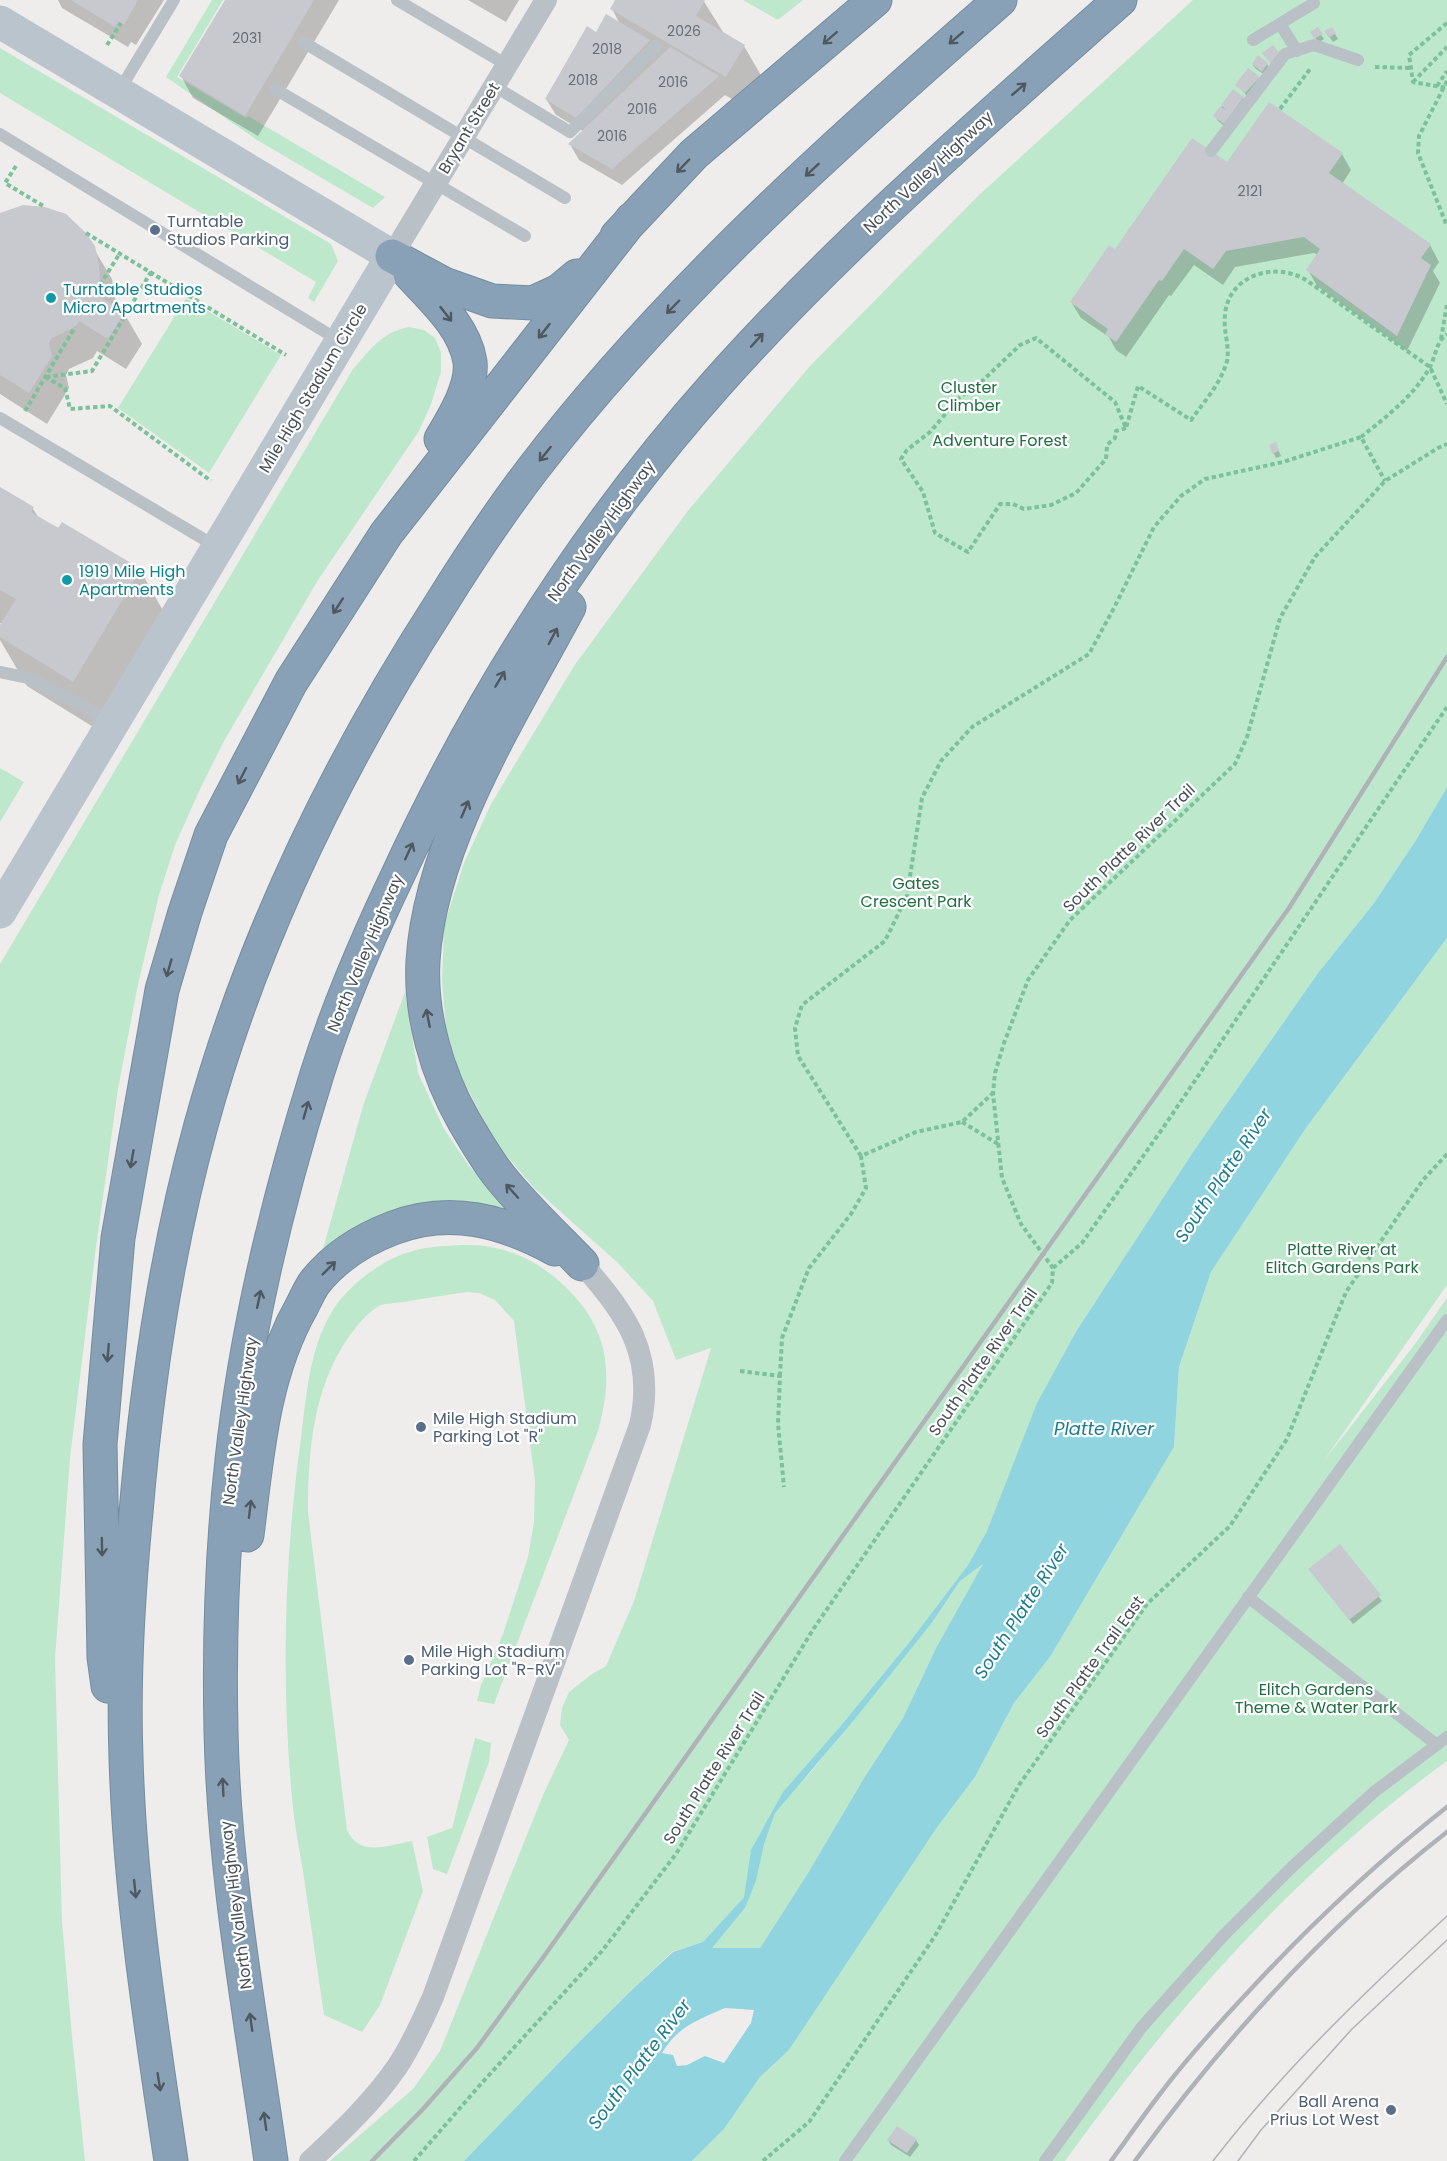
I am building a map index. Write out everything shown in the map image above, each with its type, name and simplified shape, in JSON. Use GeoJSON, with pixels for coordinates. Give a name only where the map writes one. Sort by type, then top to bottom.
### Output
{"type":"FeatureCollection","features":[{"type":"Feature","properties":{"kind":"highway"},"geometry":{"type":"LineString","coordinates":[[392,256],[444,284],[492,301],[533,303],[559,291],[591,266],[694,154],[874,0]]}},
{"type":"Feature","properties":{"kind":"highway"},"geometry":{"type":"LineString","coordinates":[[129,1831],[125,1755],[127,1639],[141,1454],[158,1322],[177,1220],[202,1122],[250,977],[321,812],[356,745],[410,652],[463,568],[530,471],[589,399],[735,243],[918,72],[1000,0]]}},
{"type":"Feature","properties":{"kind":"highway","name":"North Valley Highway"},"geometry":{"type":"LineString","coordinates":[[271,2161],[232,1897],[223,1792],[221,1636],[224,1550],[232,1456],[248,1351],[269,1248],[318,1071],[341,1005],[414,839],[464,741],[502,674],[601,526],[661,449],[780,314],[854,240],[978,125],[1120,0]]}},
{"type":"Feature","properties":{"kind":"highway"},"geometry":{"type":"LineString","coordinates":[[370,557],[632,219]]}},
{"type":"Feature","properties":{"kind":"highway"},"geometry":{"type":"LineString","coordinates":[[171,2161],[145,1989],[129,1831],[104,1658],[100,1444],[118,1238],[162,990],[211,835],[291,681],[370,557],[457,411],[467,384],[470,362],[464,343],[453,324],[435,301],[392,256]]}},
{"type":"Feature","properties":{"kind":"highway"},"geometry":{"type":"LineString","coordinates":[[582,1264],[500,1177],[455,1105],[441,1072],[426,1010],[423,963],[427,925],[435,887],[466,806],[505,726],[569,606],[621,520],[676,438],[717,383]]}},
{"type":"Feature","properties":{"kind":"highway"},"geometry":{"type":"LineString","coordinates":[[221,1733],[261,1425],[272,1377],[288,1331],[315,1282],[344,1254],[374,1235],[405,1223],[431,1218],[466,1218],[508,1226],[582,1264]]}},
{"type":"Feature","properties":{"kind":"street","name":"Bryant Street"},"geometry":{"type":"LineString","coordinates":[[392,256],[546,0]]}},
{"type":"Feature","properties":{"kind":"street"},"geometry":{"type":"LineString","coordinates":[[0,21],[392,256]]}},
{"type":"Feature","properties":{"kind":"street","name":"Mile High Stadium Circle"},"geometry":{"type":"LineString","coordinates":[[0,912],[392,256]]}},
{"type":"Feature","properties":{"kind":"street"},"geometry":{"type":"LineString","coordinates":[[310,2161],[383,2087],[415,2037],[433,1997],[640,1425],[645,1395],[639,1349],[626,1319],[608,1293],[582,1264]]}},
{"type":"Feature","properties":{"kind":"lane"},"geometry":{"type":"LineString","coordinates":[[118,92],[174,0]]}},
{"type":"Feature","properties":{"kind":"lane"},"geometry":{"type":"LineString","coordinates":[[397,0],[507,65]]}},
{"type":"Feature","properties":{"kind":"lane"},"geometry":{"type":"LineString","coordinates":[[1253,40],[1314,3]]}},
{"type":"Feature","properties":{"kind":"lane"},"geometry":{"type":"LineString","coordinates":[[1280,24],[1297,51]]}},
{"type":"Feature","properties":{"kind":"lane"},"geometry":{"type":"LineString","coordinates":[[303,42],[566,198]]}},
{"type":"Feature","properties":{"kind":"lane"},"geometry":{"type":"LineString","coordinates":[[1211,151],[1285,54],[1314,45],[1358,60]]}},
{"type":"Feature","properties":{"kind":"lane"},"geometry":{"type":"LineString","coordinates":[[494,86],[570,132],[656,46]]}},
{"type":"Feature","properties":{"kind":"lane"},"geometry":{"type":"LineString","coordinates":[[275,90],[525,236]]}},
{"type":"Feature","properties":{"kind":"lane"},"geometry":{"type":"LineString","coordinates":[[0,135],[341,341]]}},
{"type":"Feature","properties":{"kind":"lane"},"geometry":{"type":"LineString","coordinates":[[0,418],[218,548]]}},
{"type":"Feature","properties":{"kind":"lane"},"geometry":{"type":"LineString","coordinates":[[0,672],[30,678],[79,703],[112,724]]}},
{"type":"Feature","properties":{"kind":"lane"},"geometry":{"type":"LineString","coordinates":[[845,2161],[1447,1320]]}},
{"type":"Feature","properties":{"kind":"lane"},"geometry":{"type":"LineString","coordinates":[[1045,2161],[1141,2028],[1224,1935],[1293,1866],[1374,1792],[1442,1741],[1248,1597]]}},
{"type":"Feature","properties":{"kind":"path"},"geometry":{"type":"LineString","coordinates":[[107,45],[121,23]]}},
{"type":"Feature","properties":{"kind":"path"},"geometry":{"type":"LineString","coordinates":[[1413,82],[1409,55],[1447,23]]}},
{"type":"Feature","properties":{"kind":"path"},"geometry":{"type":"LineString","coordinates":[[1413,82],[1447,47]]}},
{"type":"Feature","properties":{"kind":"path"},"geometry":{"type":"LineString","coordinates":[[1280,109],[1313,65]]}},
{"type":"Feature","properties":{"kind":"path"},"geometry":{"type":"LineString","coordinates":[[1437,86],[1447,71]]}},
{"type":"Feature","properties":{"kind":"path"},"geometry":{"type":"LineString","coordinates":[[1447,81],[1419,136],[1418,153],[1447,226]]}},
{"type":"Feature","properties":{"kind":"path"},"geometry":{"type":"LineString","coordinates":[[1413,82],[1447,88]]}},
{"type":"Feature","properties":{"kind":"path"},"geometry":{"type":"LineString","coordinates":[[25,150],[5,183],[45,207]]}},
{"type":"Feature","properties":{"kind":"path"},"geometry":{"type":"LineString","coordinates":[[86,233],[286,355]]}},
{"type":"Feature","properties":{"kind":"path"},"geometry":{"type":"LineString","coordinates":[[100,285],[120,253]]}},
{"type":"Feature","properties":{"kind":"path"},"geometry":{"type":"LineString","coordinates":[[1126,428],[1138,386],[1191,420],[1219,381],[1227,359],[1225,312],[1231,296],[1238,286],[1259,273],[1274,270],[1297,274],[1430,367],[1447,404]]}},
{"type":"Feature","properties":{"kind":"path"},"geometry":{"type":"LineString","coordinates":[[45,377],[92,371],[151,272]]}},
{"type":"Feature","properties":{"kind":"path"},"geometry":{"type":"LineString","coordinates":[[784,1487],[778,1424],[782,1338],[809,1268],[851,1214],[866,1188],[861,1155],[798,1056],[795,1028],[802,1005],[885,941],[907,897],[922,798],[941,761],[972,727],[1089,654],[1154,527],[1181,496],[1205,479],[1283,462],[1361,437],[1399,406],[1430,367],[1441,339],[1447,304]]}},
{"type":"Feature","properties":{"kind":"path"},"geometry":{"type":"LineString","coordinates":[[15,427],[75,327]]}},
{"type":"Feature","properties":{"kind":"path"},"geometry":{"type":"LineString","coordinates":[[1441,339],[1447,334]]}},
{"type":"Feature","properties":{"kind":"path"},"geometry":{"type":"LineString","coordinates":[[1036,338],[1115,402],[1126,428],[1116,431],[1115,438],[1107,445],[1106,459],[1076,493],[1051,505],[1024,508],[1013,504],[1000,504],[968,552],[935,533],[923,492],[901,459],[907,450],[930,432],[959,398],[979,384],[1020,345],[1036,338]]}},
{"type":"Feature","properties":{"kind":"path"},"geometry":{"type":"LineString","coordinates":[[45,377],[65,388],[70,409],[110,406],[211,481]]}},
{"type":"Feature","properties":{"kind":"path"},"geometry":{"type":"LineString","coordinates":[[1361,437],[1385,481]]}},
{"type":"Feature","properties":{"kind":"path","name":"South Platte River Trail"},"geometry":{"type":"LineString","coordinates":[[414,2161],[480,2085],[589,1967],[676,1854],[814,1628],[1052,1283],[1053,1268],[1021,1224],[1002,1178],[993,1093],[995,1073],[1001,1053],[1028,980],[1070,920],[1234,764],[1247,736],[1280,618],[1315,557],[1385,481],[1447,444]]}},
{"type":"Feature","properties":{"kind":"path"},"geometry":{"type":"LineString","coordinates":[[1053,1268],[1082,1243],[1165,1125],[1447,707]]}},
{"type":"Feature","properties":{"kind":"path"},"geometry":{"type":"LineString","coordinates":[[861,1155],[916,1132],[962,1122],[993,1093]]}},
{"type":"Feature","properties":{"kind":"path"},"geometry":{"type":"LineString","coordinates":[[962,1122],[999,1144]]}},
{"type":"Feature","properties":{"kind":"path","name":"South Platte Trail East"},"geometry":{"type":"LineString","coordinates":[[763,2161],[809,2122],[935,1936],[1019,1785],[1148,1604],[1230,1526],[1287,1439],[1346,1292],[1423,1180],[1447,1154]]}},
{"type":"Feature","properties":{"kind":"path"},"geometry":{"type":"LineString","coordinates":[[740,1371],[780,1376]]}},
{"type":"Feature","properties":{"kind":"green space"},"geometry":{"type":"Polygon","coordinates":[[[212,0],[223,0],[177,77],[385,197],[373,208],[257,140],[166,77],[212,0]]]}},
{"type":"Feature","properties":{"kind":"green space"},"geometry":{"type":"Polygon","coordinates":[[[743,0],[803,0],[778,20],[743,0]]]}},
{"type":"Feature","properties":{"kind":"green space","name":"Gates Crescent Park"},"geometry":{"type":"Polygon","coordinates":[[[1193,0],[1447,0],[1447,787],[1416,840],[1374,903],[1318,973],[1193,1152],[1077,1330],[987,1531],[968,1565],[911,1640],[839,1728],[805,1779],[931,1624],[960,1581],[984,1563],[936,1648],[903,1718],[760,1948],[711,1948],[745,1908],[744,1897],[703,1942],[672,1952],[578,2043],[464,2161],[330,2161],[413,2089],[440,2051],[543,1795],[569,1740],[560,1725],[562,1708],[569,1692],[606,1666],[634,1601],[711,1348],[676,1360],[653,1301],[618,1263],[534,1188],[495,1142],[459,1072],[446,1028],[442,981],[444,926],[464,863],[491,804],[574,666],[687,512],[809,367],[978,196],[1193,0]]]}},
{"type":"Feature","properties":{"kind":"green space"},"geometry":{"type":"Polygon","coordinates":[[[0,48],[331,244],[338,261],[314,302],[308,298],[316,282],[0,93],[0,48]]]}},
{"type":"Feature","properties":{"kind":"green space"},"geometry":{"type":"Polygon","coordinates":[[[186,298],[281,355],[209,473],[118,408],[186,298]]]}},
{"type":"Feature","properties":{"kind":"green space"},"geometry":{"type":"Polygon","coordinates":[[[409,327],[424,330],[435,338],[441,352],[441,372],[431,404],[419,431],[318,580],[224,741],[175,845],[159,895],[137,989],[118,1089],[70,1458],[55,1659],[62,1922],[85,2161],[0,2161],[0,964],[353,369],[384,337],[409,327]]]}},
{"type":"Feature","properties":{"kind":"green space"},"geometry":{"type":"Polygon","coordinates":[[[0,768],[24,782],[0,822],[0,768]]]}},
{"type":"Feature","properties":{"kind":"green space"},"geometry":{"type":"Polygon","coordinates":[[[1447,938],[1447,1285],[1323,1462],[1415,1344],[1447,1298],[1447,1761],[1339,1848],[1240,1946],[1149,2051],[1065,2161],[692,2161],[724,2129],[760,2077],[789,2050],[938,1826],[975,1777],[1014,1703],[1050,1657],[1174,1447],[1179,1367],[1211,1272],[1306,1128],[1447,938]]]}},
{"type":"Feature","properties":{"kind":"green space"},"geometry":{"type":"Polygon","coordinates":[[[405,992],[418,1073],[444,1129],[469,1166],[496,1193],[535,1225],[485,1209],[319,1263],[363,1106],[405,992]]]}},
{"type":"Feature","properties":{"kind":"green space"},"geometry":{"type":"Polygon","coordinates":[[[463,1245],[500,1249],[527,1259],[552,1275],[575,1297],[597,1331],[606,1368],[606,1388],[598,1431],[494,1704],[477,1701],[481,1685],[503,1634],[528,1557],[534,1522],[535,1481],[514,1321],[495,1300],[479,1293],[467,1292],[381,1305],[357,1326],[331,1368],[316,1414],[312,1438],[308,1512],[347,1830],[353,1839],[367,1847],[384,1847],[412,1841],[423,1891],[380,2005],[362,2032],[324,2015],[292,1797],[286,1699],[286,1612],[291,1525],[305,1402],[311,1366],[322,1332],[329,1316],[346,1293],[373,1270],[393,1258],[425,1248],[463,1245]]]}},
{"type":"Feature","properties":{"kind":"green space"},"geometry":{"type":"Polygon","coordinates":[[[475,1738],[491,1743],[489,1762],[447,1874],[433,1869],[427,1837],[452,1828],[475,1738]]]}},
{"type":"Feature","properties":{"kind":"water","name":"Platte River"},"geometry":{"type":"Polygon","coordinates":[[[1447,787],[1447,938],[1306,1128],[1211,1272],[1179,1367],[1174,1447],[1050,1657],[1014,1703],[975,1777],[938,1826],[789,2050],[760,2077],[724,2129],[692,2161],[464,2161],[636,1986],[673,1952],[703,1942],[744,1897],[751,1850],[783,1792],[911,1640],[968,1565],[987,1531],[1037,1403],[1077,1330],[1193,1152],[1318,973],[1374,903],[1416,840],[1447,787]],[[983,1564],[960,1581],[931,1624],[775,1813],[764,1844],[756,1881],[745,1908],[712,1948],[760,1948],[903,1718],[936,1648],[983,1564]],[[725,2008],[697,2020],[682,2030],[662,2053],[673,2055],[677,2066],[687,2065],[705,2056],[724,2063],[751,2023],[754,2010],[725,2008]]]}},
{"type":"Feature","properties":{"kind":"building"},"geometry":{"type":"Polygon","coordinates":[[[71,0],[138,0],[124,25],[118,21],[115,27],[71,0]]]}},
{"type":"Feature","properties":{"kind":"building"},"geometry":{"type":"Polygon","coordinates":[[[225,0],[314,0],[245,116],[179,76],[225,0]]]}},
{"type":"Feature","properties":{"kind":"building"},"geometry":{"type":"Polygon","coordinates":[[[615,0],[705,0],[696,16],[745,45],[726,77],[610,9],[615,0]]]}},
{"type":"Feature","properties":{"kind":"building"},"geometry":{"type":"Polygon","coordinates":[[[606,14],[650,40],[576,118],[545,99],[587,26],[596,32],[606,14]]]}},
{"type":"Feature","properties":{"kind":"building"},"geometry":{"type":"Polygon","coordinates":[[[1318,27],[1323,34],[1314,39],[1310,32],[1318,27]]]}},
{"type":"Feature","properties":{"kind":"building"},"geometry":{"type":"Polygon","coordinates":[[[1332,27],[1336,33],[1329,38],[1324,31],[1332,27]]]}},
{"type":"Feature","properties":{"kind":"building"},"geometry":{"type":"Polygon","coordinates":[[[1273,45],[1281,55],[1270,63],[1262,53],[1273,45]]]}},
{"type":"Feature","properties":{"kind":"building"},"geometry":{"type":"Polygon","coordinates":[[[670,47],[719,76],[612,169],[568,144],[670,47]]]}},
{"type":"Feature","properties":{"kind":"building"},"geometry":{"type":"Polygon","coordinates":[[[1258,55],[1268,63],[1262,72],[1252,64],[1258,55]]]}},
{"type":"Feature","properties":{"kind":"building"},"geometry":{"type":"Polygon","coordinates":[[[1248,68],[1260,77],[1245,93],[1235,85],[1248,68]]]}},
{"type":"Feature","properties":{"kind":"building"},"geometry":{"type":"Polygon","coordinates":[[[1233,89],[1244,97],[1224,124],[1213,116],[1220,106],[1227,111],[1221,105],[1233,89]]]}},
{"type":"Feature","properties":{"kind":"building"},"geometry":{"type":"Polygon","coordinates":[[[1269,102],[1343,153],[1329,173],[1431,244],[1421,258],[1431,265],[1397,336],[1306,270],[1320,249],[1304,237],[1226,251],[1213,269],[1184,249],[1162,281],[1159,280],[1116,342],[1105,334],[1108,329],[1070,302],[1109,245],[1115,249],[1192,138],[1227,162],[1269,102]]]}},
{"type":"Feature","properties":{"kind":"building","name":"Turntable Studios Micro Apartments"},"geometry":{"type":"Polygon","coordinates":[[[23,205],[45,207],[66,214],[86,233],[95,246],[99,265],[100,285],[95,294],[125,312],[108,339],[79,321],[75,327],[52,338],[49,343],[52,356],[29,393],[0,375],[0,213],[23,205]]]}},
{"type":"Feature","properties":{"kind":"building"},"geometry":{"type":"Polygon","coordinates":[[[1276,442],[1279,451],[1272,454],[1269,445],[1276,442]]]}},
{"type":"Feature","properties":{"kind":"building","name":"1919 Mile High Apartments"},"geometry":{"type":"Polygon","coordinates":[[[0,487],[34,507],[31,512],[58,528],[62,522],[141,569],[73,682],[0,637],[0,625],[16,599],[0,590],[0,487]]]}},
{"type":"Feature","properties":{"kind":"building"},"geometry":{"type":"Polygon","coordinates":[[[1340,1544],[1381,1595],[1349,1620],[1308,1569],[1340,1544]]]}},
{"type":"Feature","properties":{"kind":"building"},"geometry":{"type":"Polygon","coordinates":[[[897,2126],[917,2139],[907,2153],[887,2140],[897,2126]]]}},
{"type":"Feature","properties":{"kind":"tram line"},"geometry":{"type":"LineString","coordinates":[[1213,2161],[1267,2095],[1296,2064],[1355,2003],[1447,1916]]}},
{"type":"Feature","properties":{"kind":"tram line"},"geometry":{"type":"LineString","coordinates":[[1238,2161],[1261,2130],[1352,2029],[1447,1940]]}},
{"type":"Feature","properties":{"kind":"railway"},"geometry":{"type":"LineString","coordinates":[[372,2161],[423,2109],[477,2048],[542,1959],[1289,908],[1447,657]]}},
{"type":"Feature","properties":{"kind":"railway"},"geometry":{"type":"LineString","coordinates":[[1111,2161],[1181,2067],[1272,1966],[1369,1872],[1447,1807]]}},
{"type":"Feature","properties":{"kind":"railway"},"geometry":{"type":"LineString","coordinates":[[1135,2161],[1205,2071],[1280,1986],[1361,1905],[1447,1832]]}},
{"type":"Feature","properties":{"kind":"place","name":"Turntable Studios Parking"},"geometry":{"type":"Point","coordinates":[155,230]}},
{"type":"Feature","properties":{"kind":"place","name":"Turntable Studios Micro Apartments"},"geometry":{"type":"Point","coordinates":[51,298]}},
{"type":"Feature","properties":{"kind":"place","name":"1919 Mile High Apartments"},"geometry":{"type":"Point","coordinates":[67,580]}},
{"type":"Feature","properties":{"kind":"place","name":"Mile High Stadium Parking Lot \"R\""},"geometry":{"type":"Point","coordinates":[421,1427]}},
{"type":"Feature","properties":{"kind":"place","name":"Mile High Stadium Parking Lot \"R-RV\""},"geometry":{"type":"Point","coordinates":[409,1660]}},
{"type":"Feature","properties":{"kind":"place","name":"Ball Arena Prius Lot West"},"geometry":{"type":"Point","coordinates":[1391,2110]}},
{"type":"Feature","properties":{"kind":"park label","name":"Cluster Climber"},"geometry":{"type":"Point","coordinates":[969,396]}},
{"type":"Feature","properties":{"kind":"park label","name":"Adventure Forest"},"geometry":{"type":"Point","coordinates":[1000,440]}},
{"type":"Feature","properties":{"kind":"park label","name":"Platte River at Elitch Gardens Park"},"geometry":{"type":"Point","coordinates":[1342,1258]}},
{"type":"Feature","properties":{"kind":"park label","name":"Elitch Gardens Theme & Water Park"},"geometry":{"type":"Point","coordinates":[1316,1698]}},
{"type":"Feature","properties":{"kind":"water label","name":"South Platte River"},"geometry":{"type":"Point","coordinates":[1223,1175]}},
{"type":"Feature","properties":{"kind":"water label","name":"South Platte River"},"geometry":{"type":"Point","coordinates":[1021,1611]}},
{"type":"Feature","properties":{"kind":"water label","name":"South Platte River"},"geometry":{"type":"Point","coordinates":[639,2064]}}]}
